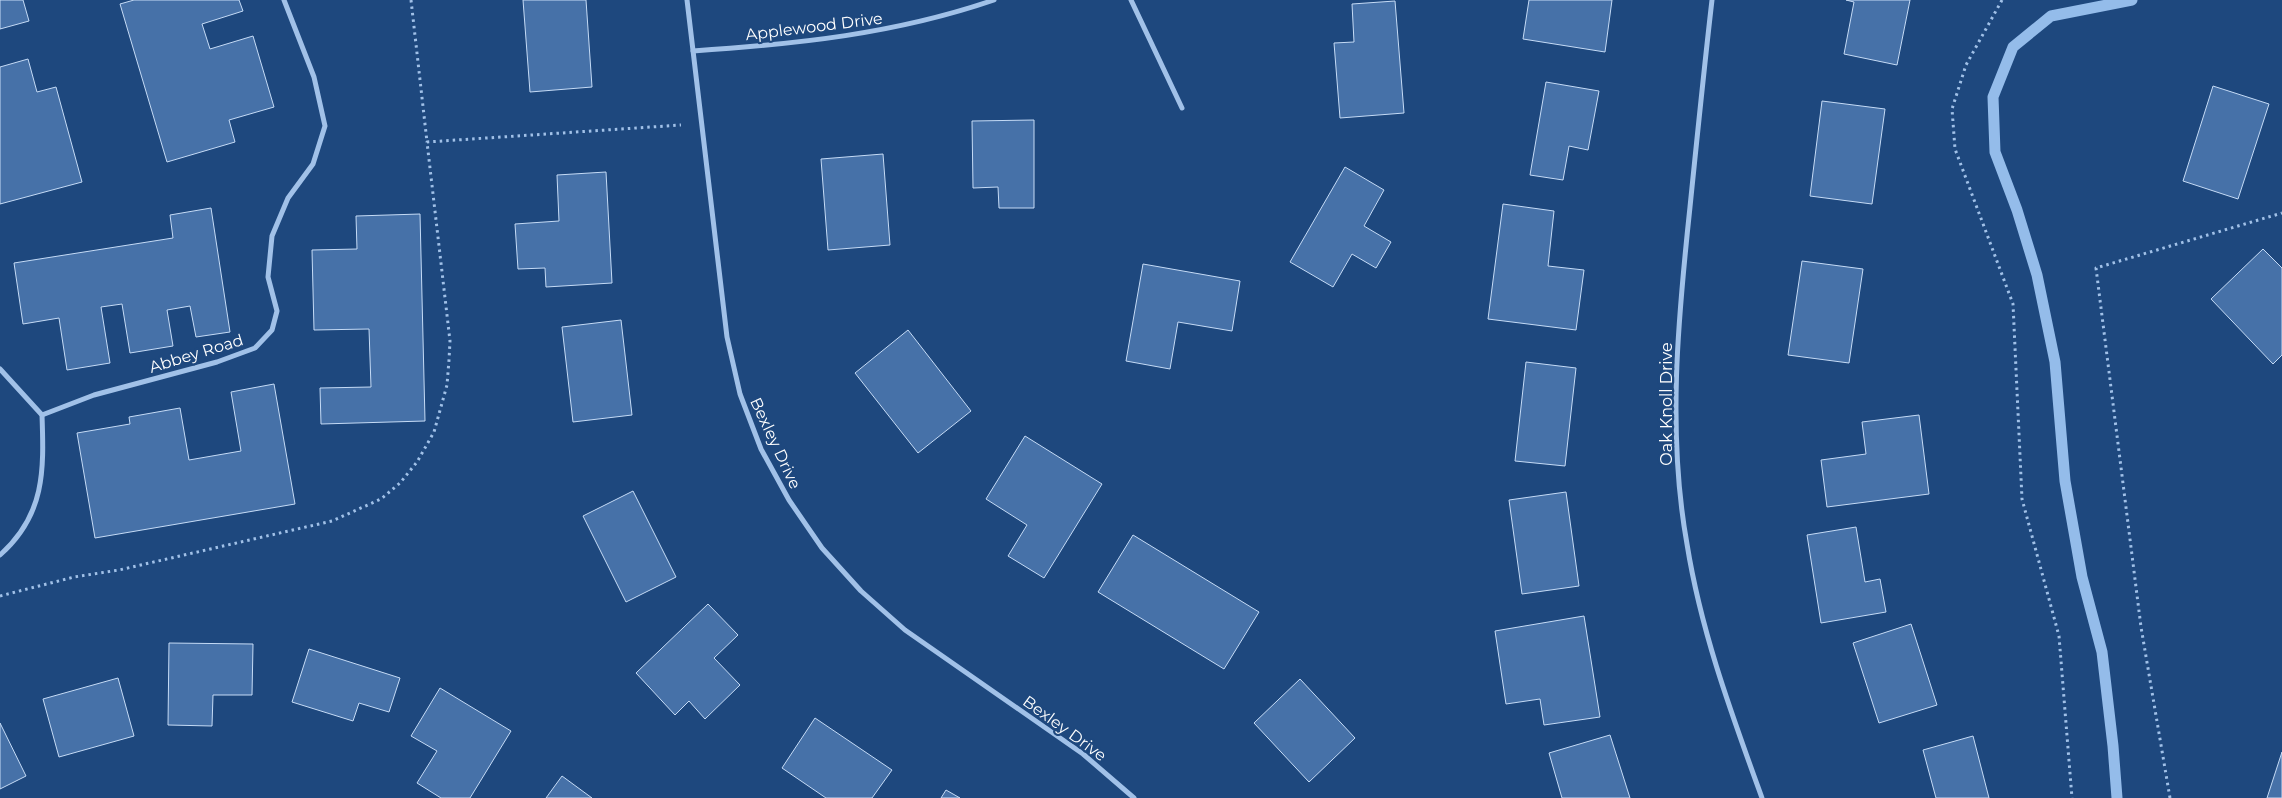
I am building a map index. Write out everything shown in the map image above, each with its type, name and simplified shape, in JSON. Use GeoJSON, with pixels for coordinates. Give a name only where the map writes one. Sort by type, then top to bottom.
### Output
{"type":"FeatureCollection","features":[{"type":"Feature","properties":{"kind":"street","name":"Abbey Road"},"geometry":{"type":"LineString","coordinates":[[42,415],[94,395],[217,362],[247,351],[255,348],[272,330],[276,311],[268,277],[272,236],[288,198],[313,164],[324,126],[314,77],[284,0]]}},
{"type":"Feature","properties":{"kind":"street","name":"Bexley Drive"},"geometry":{"type":"LineString","coordinates":[[687,0],[727,337],[740,394],[761,449],[789,500],[822,548],[861,591],[905,630],[1083,754],[1134,798]]}},
{"type":"Feature","properties":{"kind":"street","name":"Applewood Drive"},"geometry":{"type":"LineString","coordinates":[[693,51],[796,44],[880,31],[963,11],[994,0]]}},
{"type":"Feature","properties":{"kind":"street"},"geometry":{"type":"LineString","coordinates":[[1131,0],[1182,108]]}},
{"type":"Feature","properties":{"kind":"street","name":"Oak Knoll Drive"},"geometry":{"type":"LineString","coordinates":[[1712,0],[1679,306],[1676,418],[1678,474],[1686,544],[1704,626],[1762,798]]}},
{"type":"Feature","properties":{"kind":"street"},"geometry":{"type":"LineString","coordinates":[[0,370],[42,415],[42,484],[30,519],[0,555]]}},
{"type":"Feature","properties":{"kind":"path"},"geometry":{"type":"LineString","coordinates":[[0,596],[74,577],[119,570],[332,521],[381,499],[400,484],[417,462],[434,432],[445,392],[450,360],[450,341],[411,0]]}},
{"type":"Feature","properties":{"kind":"path"},"geometry":{"type":"LineString","coordinates":[[2002,0],[1966,65],[1952,109],[1955,149],[2014,304],[2022,499],[2059,636],[2072,798]]}},
{"type":"Feature","properties":{"kind":"path"},"geometry":{"type":"LineString","coordinates":[[427,142],[687,124]]}},
{"type":"Feature","properties":{"kind":"path"},"geometry":{"type":"LineString","coordinates":[[2170,798],[2141,627],[2096,268],[2282,213]]}},
{"type":"Feature","properties":{"kind":"building"},"geometry":{"type":"Polygon","coordinates":[[[0,0],[23,0],[29,21],[0,29],[0,0]]]}},
{"type":"Feature","properties":{"kind":"building"},"geometry":{"type":"Polygon","coordinates":[[[134,0],[239,0],[243,11],[202,24],[210,49],[253,36],[274,107],[229,120],[235,142],[167,162],[120,4],[134,0]]]}},
{"type":"Feature","properties":{"kind":"building"},"geometry":{"type":"Polygon","coordinates":[[[523,0],[586,0],[592,87],[530,92],[523,0]]]}},
{"type":"Feature","properties":{"kind":"building"},"geometry":{"type":"Polygon","coordinates":[[[1529,0],[1612,0],[1605,52],[1523,39],[1529,0]]]}},
{"type":"Feature","properties":{"kind":"building"},"geometry":{"type":"Polygon","coordinates":[[[1846,0],[1910,0],[1897,65],[1844,54],[1854,2],[1846,0]]]}},
{"type":"Feature","properties":{"kind":"building"},"geometry":{"type":"Polygon","coordinates":[[[1395,1],[1404,113],[1340,118],[1334,43],[1354,42],[1352,4],[1395,1]]]}},
{"type":"Feature","properties":{"kind":"building"},"geometry":{"type":"Polygon","coordinates":[[[28,59],[37,92],[56,87],[82,182],[0,204],[0,67],[28,59]]]}},
{"type":"Feature","properties":{"kind":"building"},"geometry":{"type":"Polygon","coordinates":[[[1546,82],[1599,91],[1588,150],[1569,146],[1563,180],[1530,175],[1546,82]]]}},
{"type":"Feature","properties":{"kind":"building"},"geometry":{"type":"Polygon","coordinates":[[[2213,86],[2269,104],[2238,199],[2183,181],[2213,86]]]}},
{"type":"Feature","properties":{"kind":"building"},"geometry":{"type":"Polygon","coordinates":[[[1822,101],[1885,109],[1872,204],[1810,196],[1822,101]]]}},
{"type":"Feature","properties":{"kind":"building"},"geometry":{"type":"Polygon","coordinates":[[[1034,120],[1034,208],[999,208],[998,187],[973,188],[972,121],[1034,120]]]}},
{"type":"Feature","properties":{"kind":"building"},"geometry":{"type":"Polygon","coordinates":[[[883,154],[890,245],[828,250],[821,159],[883,154]]]}},
{"type":"Feature","properties":{"kind":"building"},"geometry":{"type":"Polygon","coordinates":[[[1345,167],[1384,190],[1364,226],[1391,242],[1376,268],[1352,254],[1333,287],[1290,262],[1345,167]]]}},
{"type":"Feature","properties":{"kind":"building"},"geometry":{"type":"Polygon","coordinates":[[[606,172],[612,283],[546,287],[545,268],[518,269],[515,224],[559,221],[557,175],[606,172]]]}},
{"type":"Feature","properties":{"kind":"building"},"geometry":{"type":"Polygon","coordinates":[[[1503,204],[1554,211],[1548,266],[1584,270],[1576,330],[1488,319],[1503,204]]]}},
{"type":"Feature","properties":{"kind":"building"},"geometry":{"type":"Polygon","coordinates":[[[211,208],[230,332],[196,337],[190,306],[167,310],[173,346],[130,353],[122,304],[101,307],[110,363],[67,370],[59,318],[23,324],[14,263],[173,238],[170,215],[211,208]]]}},
{"type":"Feature","properties":{"kind":"building"},"geometry":{"type":"Polygon","coordinates":[[[420,214],[425,421],[321,424],[320,388],[371,387],[369,329],[314,330],[312,250],[357,249],[356,216],[420,214]]]}},
{"type":"Feature","properties":{"kind":"building"},"geometry":{"type":"Polygon","coordinates":[[[2263,249],[2282,268],[2282,355],[2273,364],[2211,299],[2263,249]]]}},
{"type":"Feature","properties":{"kind":"building"},"geometry":{"type":"Polygon","coordinates":[[[1802,261],[1863,269],[1849,363],[1788,355],[1802,261]]]}},
{"type":"Feature","properties":{"kind":"building"},"geometry":{"type":"Polygon","coordinates":[[[1143,264],[1240,281],[1232,331],[1178,322],[1170,369],[1126,361],[1143,264]]]}},
{"type":"Feature","properties":{"kind":"building"},"geometry":{"type":"Polygon","coordinates":[[[621,320],[632,415],[573,422],[562,327],[621,320]]]}},
{"type":"Feature","properties":{"kind":"building"},"geometry":{"type":"Polygon","coordinates":[[[908,330],[971,411],[918,453],[855,373],[908,330]]]}},
{"type":"Feature","properties":{"kind":"building"},"geometry":{"type":"Polygon","coordinates":[[[1526,362],[1576,368],[1565,466],[1515,461],[1526,362]]]}},
{"type":"Feature","properties":{"kind":"building"},"geometry":{"type":"Polygon","coordinates":[[[274,384],[295,504],[95,538],[77,433],[130,424],[129,417],[180,408],[189,460],[241,451],[231,392],[274,384]]]}},
{"type":"Feature","properties":{"kind":"building"},"geometry":{"type":"Polygon","coordinates":[[[1919,415],[1929,494],[1827,507],[1821,460],[1866,454],[1862,422],[1919,415]]]}},
{"type":"Feature","properties":{"kind":"building"},"geometry":{"type":"Polygon","coordinates":[[[1025,436],[1102,484],[1044,578],[1008,556],[1027,525],[986,499],[1025,436]]]}},
{"type":"Feature","properties":{"kind":"building"},"geometry":{"type":"Polygon","coordinates":[[[633,491],[676,577],[626,602],[583,516],[633,491]]]}},
{"type":"Feature","properties":{"kind":"building"},"geometry":{"type":"Polygon","coordinates":[[[1566,492],[1579,586],[1522,594],[1509,500],[1566,492]]]}},
{"type":"Feature","properties":{"kind":"building"},"geometry":{"type":"Polygon","coordinates":[[[1856,527],[1865,582],[1880,579],[1886,612],[1821,623],[1807,535],[1856,527]]]}},
{"type":"Feature","properties":{"kind":"building"},"geometry":{"type":"Polygon","coordinates":[[[1133,535],[1259,612],[1224,669],[1098,592],[1133,535]]]}},
{"type":"Feature","properties":{"kind":"building"},"geometry":{"type":"Polygon","coordinates":[[[708,604],[738,635],[714,658],[740,685],[705,719],[689,701],[675,715],[636,673],[708,604]]]}},
{"type":"Feature","properties":{"kind":"building"},"geometry":{"type":"Polygon","coordinates":[[[1584,616],[1600,717],[1544,725],[1540,699],[1506,704],[1495,631],[1584,616]]]}},
{"type":"Feature","properties":{"kind":"building"},"geometry":{"type":"Polygon","coordinates":[[[1911,624],[1937,705],[1879,723],[1853,643],[1911,624]]]}},
{"type":"Feature","properties":{"kind":"building"},"geometry":{"type":"Polygon","coordinates":[[[169,643],[253,644],[252,695],[213,695],[212,726],[168,725],[169,643]]]}},
{"type":"Feature","properties":{"kind":"building"},"geometry":{"type":"Polygon","coordinates":[[[309,649],[400,678],[389,712],[359,703],[353,721],[292,702],[309,649]]]}},
{"type":"Feature","properties":{"kind":"building"},"geometry":{"type":"Polygon","coordinates":[[[118,678],[134,736],[59,757],[43,699],[118,678]]]}},
{"type":"Feature","properties":{"kind":"building"},"geometry":{"type":"Polygon","coordinates":[[[1300,679],[1355,738],[1309,782],[1254,723],[1300,679]]]}},
{"type":"Feature","properties":{"kind":"building"},"geometry":{"type":"Polygon","coordinates":[[[440,688],[511,731],[470,798],[441,798],[417,783],[437,751],[411,736],[440,688]]]}},
{"type":"Feature","properties":{"kind":"building"},"geometry":{"type":"Polygon","coordinates":[[[815,718],[892,770],[872,798],[826,798],[782,768],[815,718]]]}},
{"type":"Feature","properties":{"kind":"building"},"geometry":{"type":"Polygon","coordinates":[[[0,723],[26,776],[0,789],[0,723]]]}},
{"type":"Feature","properties":{"kind":"building"},"geometry":{"type":"Polygon","coordinates":[[[1610,735],[1630,798],[1562,798],[1549,753],[1610,735]]]}},
{"type":"Feature","properties":{"kind":"building"},"geometry":{"type":"Polygon","coordinates":[[[1973,736],[1989,798],[1936,798],[1923,750],[1973,736]]]}},
{"type":"Feature","properties":{"kind":"building"},"geometry":{"type":"Polygon","coordinates":[[[2282,752],[2282,798],[2267,798],[2282,752]]]}},
{"type":"Feature","properties":{"kind":"building"},"geometry":{"type":"Polygon","coordinates":[[[562,776],[592,798],[546,798],[562,776]]]}},
{"type":"Feature","properties":{"kind":"building"},"geometry":{"type":"Polygon","coordinates":[[[946,790],[960,798],[941,798],[946,790]]]}},
{"type":"Feature","properties":{"kind":"waterway"},"geometry":{"type":"LineString","coordinates":[[2117,798],[2102,652],[2082,577],[2065,481],[2055,362],[2037,275],[2017,210],[1995,152],[1993,97],[2013,47],[2051,16],[2132,0]]}}]}
